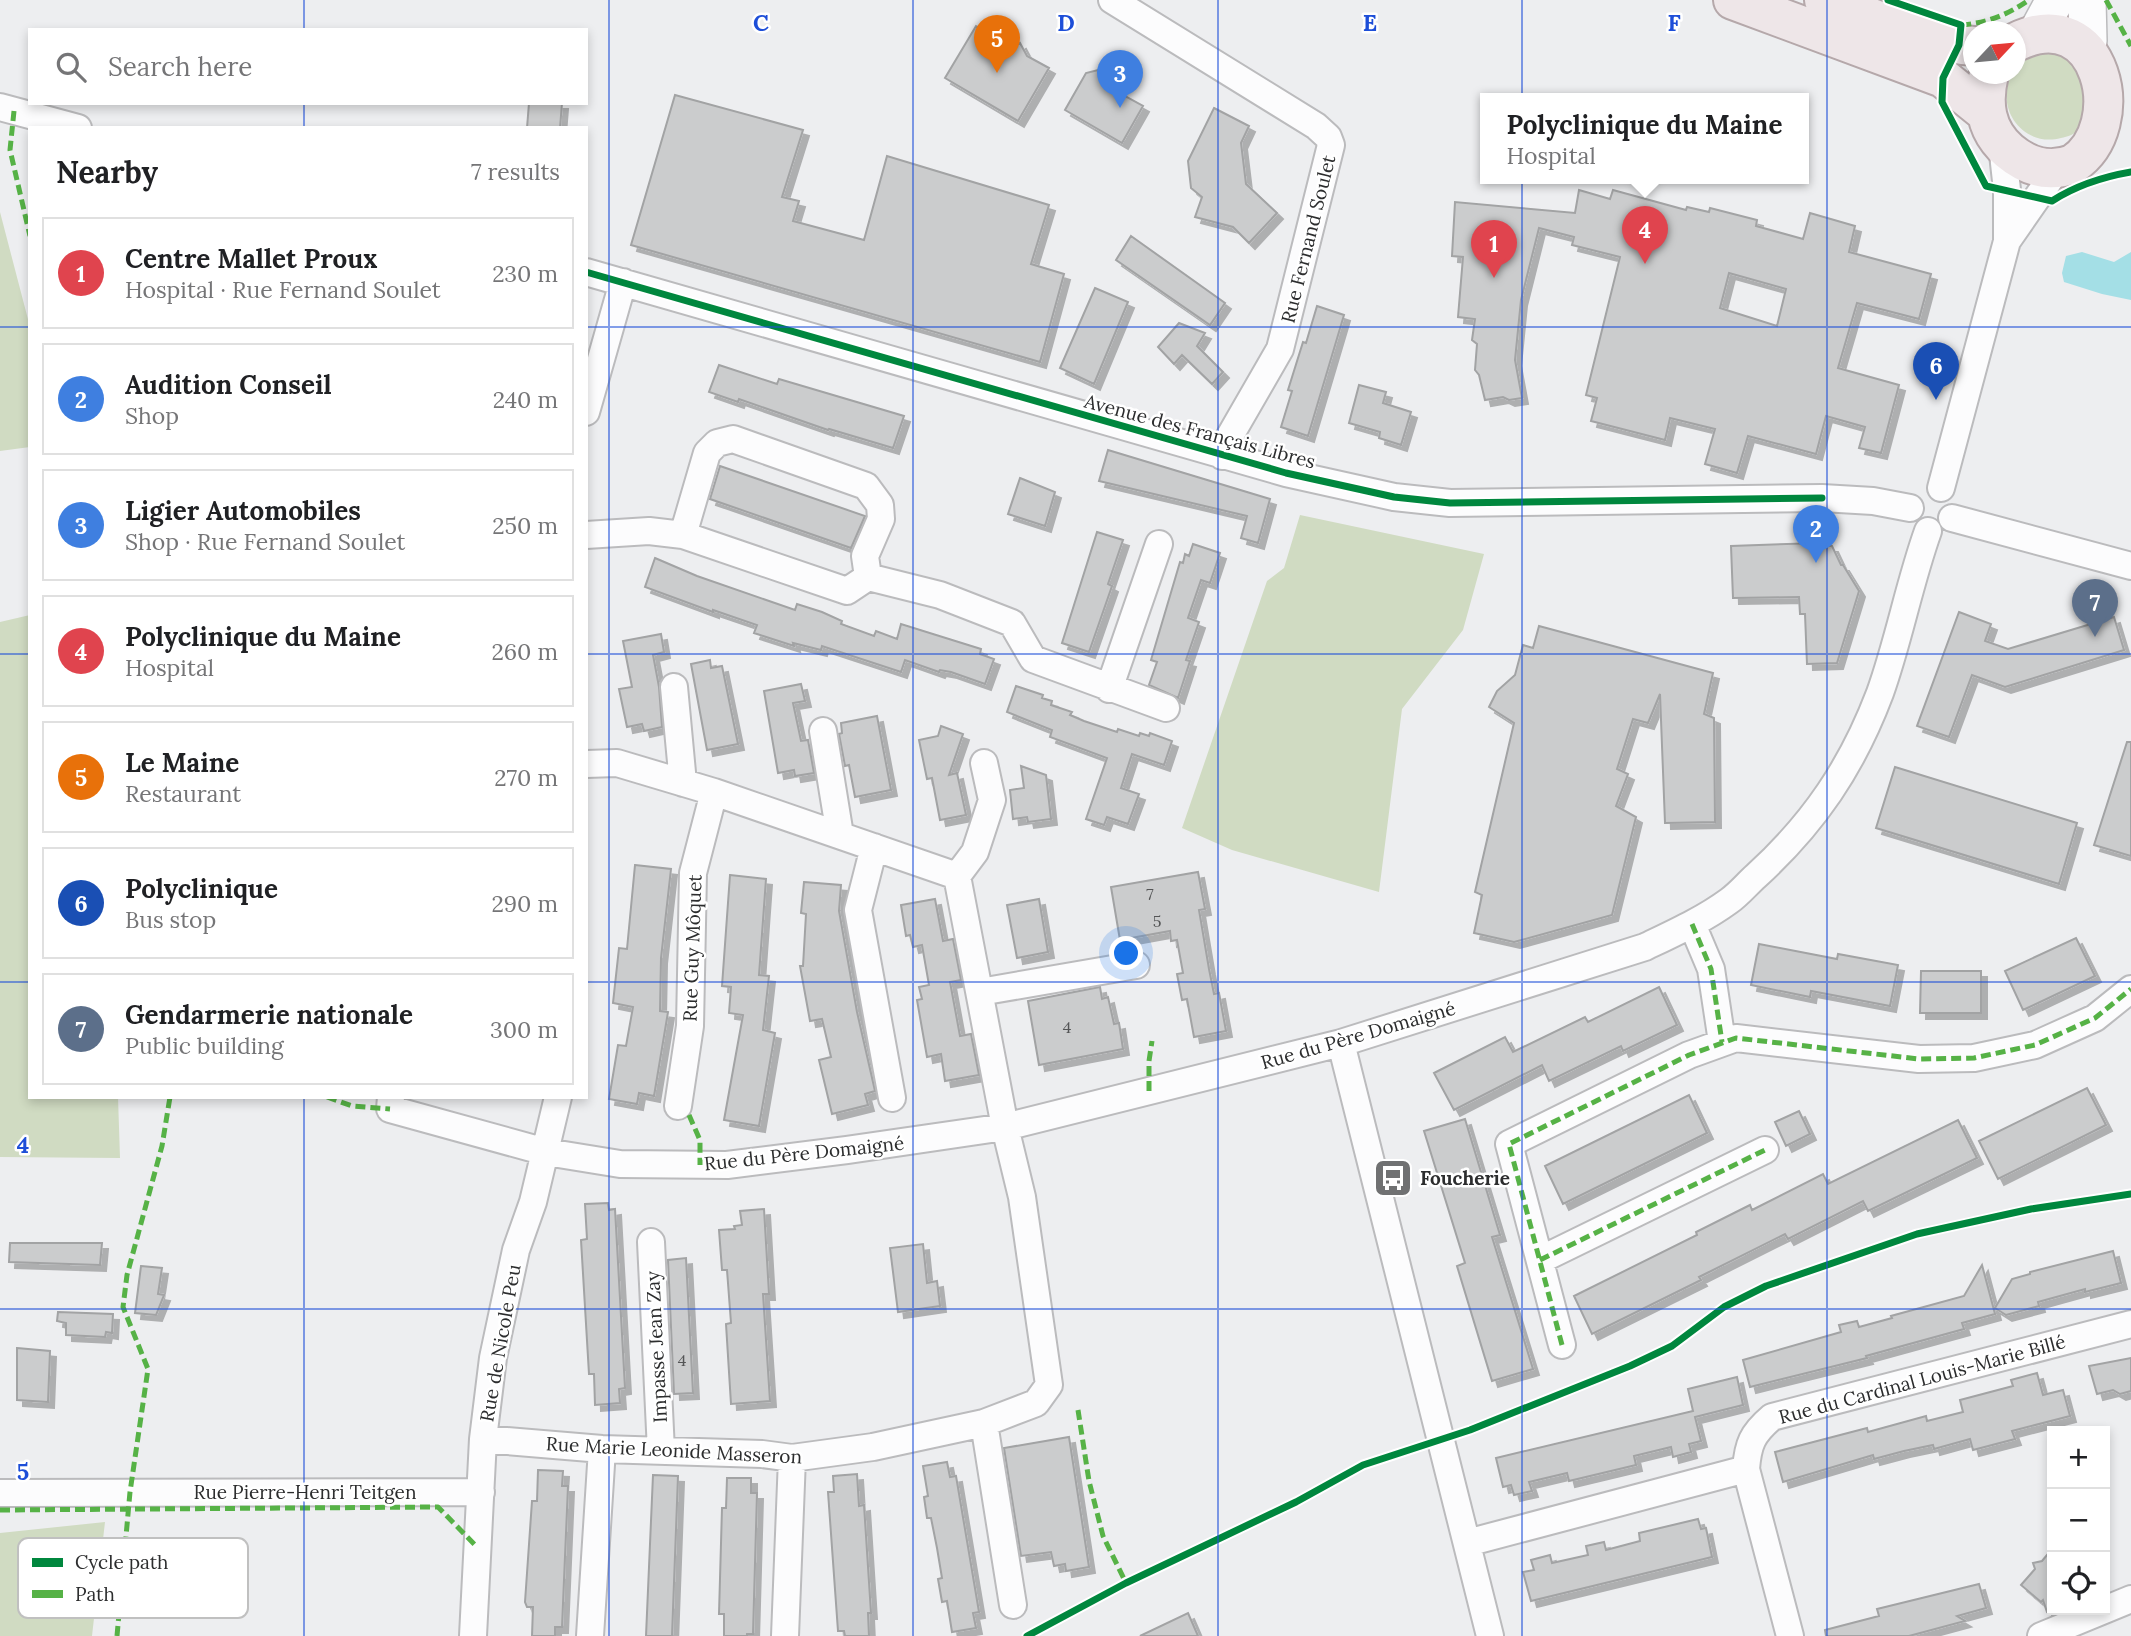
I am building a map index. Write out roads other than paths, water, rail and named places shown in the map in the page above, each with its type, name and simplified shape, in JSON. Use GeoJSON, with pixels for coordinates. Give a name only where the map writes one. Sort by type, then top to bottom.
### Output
{"type":"FeatureCollection","features":[{"type":"Feature","properties":{"kind":"main road"},"geometry":{"type":"LineString","coordinates":[[1733,0],[1943,78],[2033,166],[2057,169],[2094,153],[2131,152]]}},
{"type":"Feature","properties":{"kind":"main road"},"geometry":{"type":"LineString","coordinates":[[1824,0],[1928,37],[1963,45]]}},
{"type":"Feature","properties":{"kind":"main road"},"geometry":{"type":"LineString","coordinates":[[2026,37],[2054,31],[2072,34],[2088,41],[2104,55],[2125,97],[2109,136],[2094,153]]}},
{"type":"Feature","properties":{"kind":"main road"},"geometry":{"type":"LineString","coordinates":[[1986,84],[1984,93],[1994,129]]}},
{"type":"Feature","properties":{"kind":"street","name":"Rue Fernand Soulet"},"geometry":{"type":"LineString","coordinates":[[1112,0],[1316,126],[1328,137],[1331,145],[1280,349],[1227,441],[1222,456]]}},
{"type":"Feature","properties":{"kind":"street"},"geometry":{"type":"LineString","coordinates":[[2026,37],[2055,0]]}},
{"type":"Feature","properties":{"kind":"street"},"geometry":{"type":"LineString","coordinates":[[2087,0],[2088,41]]}},
{"type":"Feature","properties":{"kind":"street"},"geometry":{"type":"LineString","coordinates":[[0,107],[71,126]]}},
{"type":"Feature","properties":{"kind":"street"},"geometry":{"type":"LineString","coordinates":[[1941,488],[2007,242],[2007,190],[1994,129]]}},
{"type":"Feature","properties":{"kind":"street"},"geometry":{"type":"LineString","coordinates":[[2007,242],[2057,169]]}},
{"type":"Feature","properties":{"kind":"street","name":"Avenue des Français Libres"},"geometry":{"type":"LineString","coordinates":[[588,273],[1222,456],[1380,494],[1450,503],[1822,498],[1872,501],[1910,508]]}},
{"type":"Feature","properties":{"kind":"street"},"geometry":{"type":"LineString","coordinates":[[588,405],[623,282]]}},
{"type":"Feature","properties":{"kind":"street"},"geometry":{"type":"LineString","coordinates":[[683,535],[707,453],[717,443],[733,439],[866,486],[880,505],[881,519],[865,556],[869,577]]}},
{"type":"Feature","properties":{"kind":"street"},"geometry":{"type":"LineString","coordinates":[[1934,486],[1941,488],[1951,498],[1952,518],[1942,528],[1928,531],[1912,520],[1911,500],[1920,490],[1934,486]]}},
{"type":"Feature","properties":{"kind":"street"},"geometry":{"type":"LineString","coordinates":[[1952,518],[2131,566]]}},
{"type":"Feature","properties":{"kind":"street"},"geometry":{"type":"LineString","coordinates":[[588,535],[649,531],[683,535],[847,591],[869,577],[940,595],[1012,623],[1033,659],[1166,708]]}},
{"type":"Feature","properties":{"kind":"street","name":"Rue du Père Domaigné"},"geometry":{"type":"LineString","coordinates":[[391,1099],[390,1109],[546,1152],[620,1164],[727,1165],[1005,1127],[1341,1043],[1646,947],[1730,901],[1784,851],[1812,819],[1848,765],[1880,691],[1915,567],[1928,531]]}},
{"type":"Feature","properties":{"kind":"street"},"geometry":{"type":"LineString","coordinates":[[1109,689],[1159,544]]}},
{"type":"Feature","properties":{"kind":"street"},"geometry":{"type":"LineString","coordinates":[[674,687],[683,760],[683,783]]}},
{"type":"Feature","properties":{"kind":"street"},"geometry":{"type":"LineString","coordinates":[[823,731],[840,835]]}},
{"type":"Feature","properties":{"kind":"street"},"geometry":{"type":"LineString","coordinates":[[588,764],[617,763],[714,792],[957,876]]}},
{"type":"Feature","properties":{"kind":"street"},"geometry":{"type":"LineString","coordinates":[[984,763],[992,800],[975,852],[957,876],[1005,1127]]}},
{"type":"Feature","properties":{"kind":"street","name":"Rue Guy Môquet"},"geometry":{"type":"LineString","coordinates":[[678,1106],[690,1026],[693,873],[714,792]]}},
{"type":"Feature","properties":{"kind":"street"},"geometry":{"type":"LineString","coordinates":[[874,847],[858,910],[892,1098]]}},
{"type":"Feature","properties":{"kind":"street"},"geometry":{"type":"LineString","coordinates":[[1692,924],[1711,969],[1722,1042]]}},
{"type":"Feature","properties":{"kind":"street"},"geometry":{"type":"LineString","coordinates":[[980,992],[1136,965]]}},
{"type":"Feature","properties":{"kind":"street"},"geometry":{"type":"LineString","coordinates":[[1562,1345],[1509,1144],[1689,1055],[1736,1038],[1919,1059],[1974,1058],[2035,1045],[2095,1018],[2131,989]]}},
{"type":"Feature","properties":{"kind":"street"},"geometry":{"type":"LineString","coordinates":[[1341,1043],[1490,1636]]}},
{"type":"Feature","properties":{"kind":"street","name":"Rue de Nicole Peu"},"geometry":{"type":"LineString","coordinates":[[472,1636],[483,1439],[493,1359],[513,1263],[546,1152],[558,1099]]}},
{"type":"Feature","properties":{"kind":"street","name":"Rue Marie Leonide Masseron"},"geometry":{"type":"LineString","coordinates":[[483,1439],[602,1449],[762,1454],[792,1458],[873,1447],[984,1423],[1036,1403],[1049,1385],[1022,1197],[1005,1127]]}},
{"type":"Feature","properties":{"kind":"street"},"geometry":{"type":"LineString","coordinates":[[1540,1260],[1765,1150]]}},
{"type":"Feature","properties":{"kind":"street","name":"Impasse Jean Zay"},"geometry":{"type":"LineString","coordinates":[[651,1242],[661,1451]]}},
{"type":"Feature","properties":{"kind":"street","name":"Rue du Cardinal Louis-Marie Billé"},"geometry":{"type":"LineString","coordinates":[[1790,1636],[1746,1469],[1748,1450],[1757,1430],[1772,1418],[2131,1324]]}},
{"type":"Feature","properties":{"kind":"street"},"geometry":{"type":"LineString","coordinates":[[984,1423],[1013,1605]]}},
{"type":"Feature","properties":{"kind":"street"},"geometry":{"type":"LineString","coordinates":[[590,1636],[602,1449]]}},
{"type":"Feature","properties":{"kind":"street"},"geometry":{"type":"LineString","coordinates":[[785,1636],[792,1458]]}},
{"type":"Feature","properties":{"kind":"street"},"geometry":{"type":"LineString","coordinates":[[1466,1543],[1746,1469]]}},
{"type":"Feature","properties":{"kind":"street","name":"Rue Pierre-Henri Teitgen"},"geometry":{"type":"LineString","coordinates":[[0,1493],[481,1492]]}},
{"type":"Feature","properties":{"kind":"street"},"geometry":{"type":"LineString","coordinates":[[2041,1636],[2131,1599]]}},
{"type":"Feature","properties":{"kind":"water"},"geometry":{"type":"Polygon","coordinates":[[[2082,252],[2114,262],[2131,252],[2131,300],[2064,282],[2062,273],[2066,256],[2082,252]]]}},
{"type":"Feature","properties":{"kind":"place","name":"Le Maine"},"geometry":{"type":"Point","coordinates":[997,73]}},
{"type":"Feature","properties":{"kind":"place","name":"Ligier Automobiles"},"geometry":{"type":"Point","coordinates":[1120,108]}},
{"type":"Feature","properties":{"kind":"place","name":"Polyclinique du Maine"},"geometry":{"type":"Point","coordinates":[1645,264]}},
{"type":"Feature","properties":{"kind":"place","name":"Centre Mallet Proux"},"geometry":{"type":"Point","coordinates":[1494,278]}},
{"type":"Feature","properties":{"kind":"place","name":"Polyclinique"},"geometry":{"type":"Point","coordinates":[1936,400]}},
{"type":"Feature","properties":{"kind":"place","name":"Audition Conseil"},"geometry":{"type":"Point","coordinates":[1816,563]}},
{"type":"Feature","properties":{"kind":"place","name":"Gendarmerie nationale"},"geometry":{"type":"Point","coordinates":[2095,637]}},
{"type":"Feature","properties":{"kind":"place","name":"Foucherie"},"geometry":{"type":"Point","coordinates":[1393,1178]}}]}
